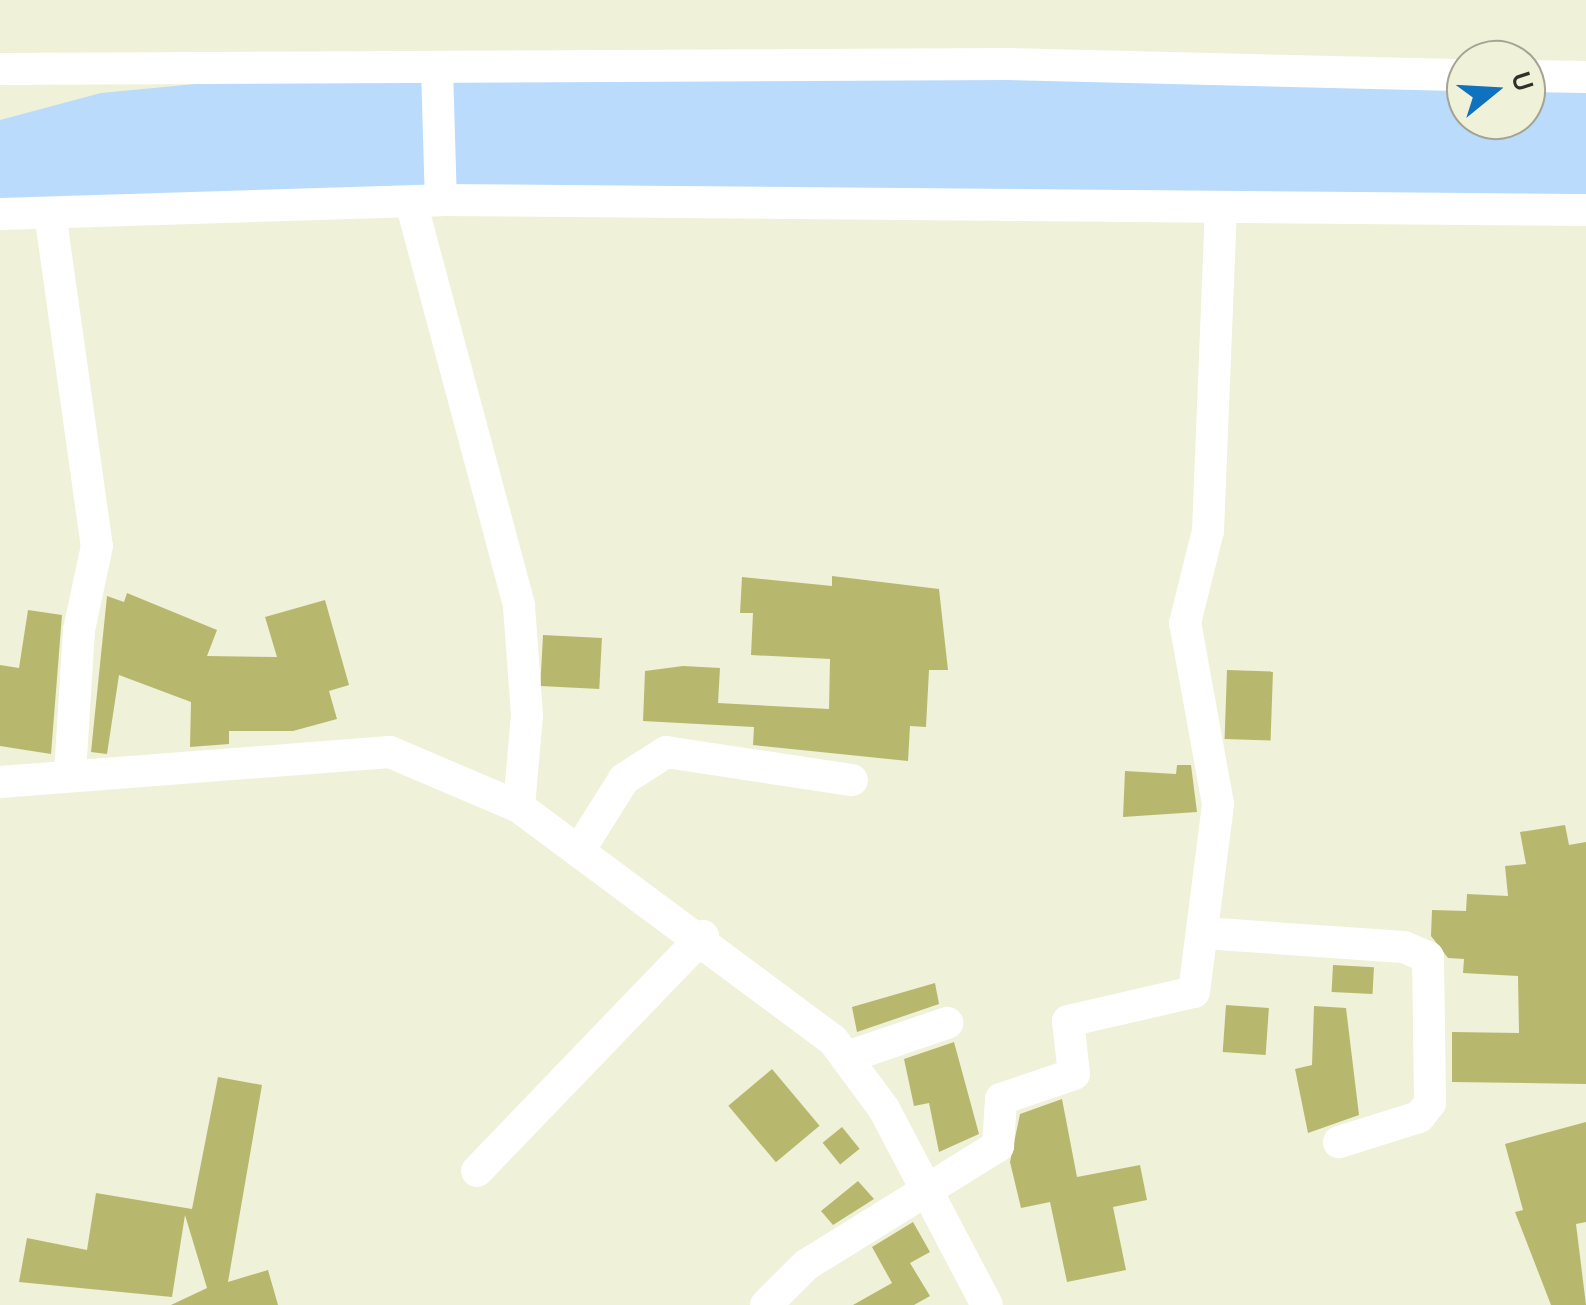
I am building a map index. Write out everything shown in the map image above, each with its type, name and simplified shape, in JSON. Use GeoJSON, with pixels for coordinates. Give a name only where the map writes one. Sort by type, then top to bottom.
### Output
{"type":"FeatureCollection","features":[{"type":"Feature","properties":{"kind":"street"},"geometry":{"type":"LineString","coordinates":[[0,68],[1007,64],[1446,74]]}},
{"type":"Feature","properties":{"kind":"street"},"geometry":{"type":"LineString","coordinates":[[437,69],[429,190],[519,606],[527,716],[519,807]]}},
{"type":"Feature","properties":{"kind":"street"},"geometry":{"type":"LineString","coordinates":[[1546,76],[1586,76]]}},
{"type":"Feature","properties":{"kind":"street"},"geometry":{"type":"LineString","coordinates":[[0,214],[429,190],[1221,210],[1586,210]]}},
{"type":"Feature","properties":{"kind":"street"},"geometry":{"type":"LineString","coordinates":[[766,1305],[806,1266],[924,1187],[998,1146],[1001,1099],[1074,1074],[1068,1020],[1190,998],[1203,933],[1218,790],[1184,623],[1208,532],[1221,210]]}},
{"type":"Feature","properties":{"kind":"street"},"geometry":{"type":"LineString","coordinates":[[50,213],[97,546],[79,630],[70,775]]}},
{"type":"Feature","properties":{"kind":"street"},"geometry":{"type":"LineString","coordinates":[[0,782],[390,752],[519,807],[702,936],[847,1057],[924,1187],[987,1305]]}},
{"type":"Feature","properties":{"kind":"street"},"geometry":{"type":"LineString","coordinates":[[580,849],[624,779],[666,752],[852,780]]}},
{"type":"Feature","properties":{"kind":"street"},"geometry":{"type":"LineString","coordinates":[[1203,933],[1404,947],[1428,957],[1430,1103],[1419,1117],[1339,1142]]}},
{"type":"Feature","properties":{"kind":"street"},"geometry":{"type":"LineString","coordinates":[[477,1171],[702,936]]}},
{"type":"Feature","properties":{"kind":"street"},"geometry":{"type":"LineString","coordinates":[[847,1057],[947,1023]]}},
{"type":"Feature","properties":{"kind":"water"},"geometry":{"type":"Polygon","coordinates":[[[364,68],[1446,74],[1446,140],[1546,140],[1546,75],[1586,76],[1586,209],[0,212],[0,120],[101,93],[364,68]]]}},
{"type":"Feature","properties":{"kind":"building"},"geometry":{"type":"Polygon","coordinates":[[[832,576],[939,589],[948,670],[929,670],[926,727],[910,726],[908,761],[753,745],[754,727],[643,721],[645,671],[683,666],[720,668],[718,703],[829,709],[830,659],[751,655],[753,613],[740,613],[742,577],[832,586],[832,576]]]}},
{"type":"Feature","properties":{"kind":"building"},"geometry":{"type":"Polygon","coordinates":[[[127,593],[217,630],[207,656],[277,657],[265,617],[325,600],[349,685],[329,691],[337,719],[293,731],[229,731],[229,744],[190,747],[191,702],[119,675],[107,754],[91,752],[107,596],[124,602],[127,593]]]}},
{"type":"Feature","properties":{"kind":"building"},"geometry":{"type":"Polygon","coordinates":[[[28,610],[62,615],[51,754],[0,746],[0,665],[19,668],[28,610]]]}},
{"type":"Feature","properties":{"kind":"building"},"geometry":{"type":"Polygon","coordinates":[[[543,635],[602,638],[599,689],[540,686],[543,635]]]}},
{"type":"Feature","properties":{"kind":"building"},"geometry":{"type":"Polygon","coordinates":[[[1227,670],[1273,672],[1271,741],[1225,739],[1227,670]]]}},
{"type":"Feature","properties":{"kind":"building"},"geometry":{"type":"Polygon","coordinates":[[[1177,765],[1191,765],[1197,812],[1123,817],[1125,771],[1176,774],[1177,765]]]}},
{"type":"Feature","properties":{"kind":"building"},"geometry":{"type":"Polygon","coordinates":[[[1565,825],[1569,845],[1586,842],[1586,1084],[1452,1082],[1452,1032],[1519,1033],[1518,976],[1463,973],[1464,959],[1448,958],[1431,936],[1432,910],[1466,911],[1467,894],[1508,896],[1505,866],[1526,864],[1520,832],[1565,825]]]}},
{"type":"Feature","properties":{"kind":"building"},"geometry":{"type":"Polygon","coordinates":[[[1333,965],[1374,967],[1373,994],[1332,992],[1333,965]]]}},
{"type":"Feature","properties":{"kind":"building"},"geometry":{"type":"Polygon","coordinates":[[[935,983],[939,1004],[857,1032],[852,1007],[935,983]]]}},
{"type":"Feature","properties":{"kind":"building"},"geometry":{"type":"Polygon","coordinates":[[[1226,1005],[1269,1008],[1266,1055],[1223,1052],[1226,1005]]]}},
{"type":"Feature","properties":{"kind":"building"},"geometry":{"type":"Polygon","coordinates":[[[1314,1006],[1346,1008],[1359,1115],[1308,1133],[1295,1069],[1312,1065],[1314,1006]]]}},
{"type":"Feature","properties":{"kind":"building"},"geometry":{"type":"Polygon","coordinates":[[[954,1042],[979,1134],[939,1152],[929,1103],[914,1106],[904,1059],[954,1042]]]}},
{"type":"Feature","properties":{"kind":"building"},"geometry":{"type":"Polygon","coordinates":[[[772,1069],[820,1126],[776,1162],[728,1106],[772,1069]]]}},
{"type":"Feature","properties":{"kind":"building"},"geometry":{"type":"Polygon","coordinates":[[[218,1077],[262,1085],[228,1282],[268,1270],[278,1305],[171,1305],[207,1288],[185,1215],[172,1297],[19,1282],[27,1238],[87,1250],[96,1193],[192,1209],[218,1077]]]}},
{"type":"Feature","properties":{"kind":"building"},"geometry":{"type":"Polygon","coordinates":[[[1062,1099],[1077,1177],[1140,1165],[1147,1200],[1113,1207],[1126,1270],[1067,1282],[1050,1202],[1021,1208],[1010,1162],[1020,1114],[1062,1099]]]}},
{"type":"Feature","properties":{"kind":"building"},"geometry":{"type":"Polygon","coordinates":[[[1586,1122],[1586,1222],[1576,1224],[1586,1305],[1551,1305],[1515,1212],[1523,1210],[1505,1144],[1586,1122]]]}},
{"type":"Feature","properties":{"kind":"building"},"geometry":{"type":"Polygon","coordinates":[[[842,1127],[860,1149],[840,1164],[823,1143],[842,1127]]]}},
{"type":"Feature","properties":{"kind":"building"},"geometry":{"type":"Polygon","coordinates":[[[858,1181],[874,1199],[833,1225],[821,1211],[858,1181]]]}},
{"type":"Feature","properties":{"kind":"building"},"geometry":{"type":"Polygon","coordinates":[[[913,1222],[930,1252],[910,1263],[930,1296],[914,1305],[853,1305],[892,1283],[872,1247],[913,1222]]]}}]}
